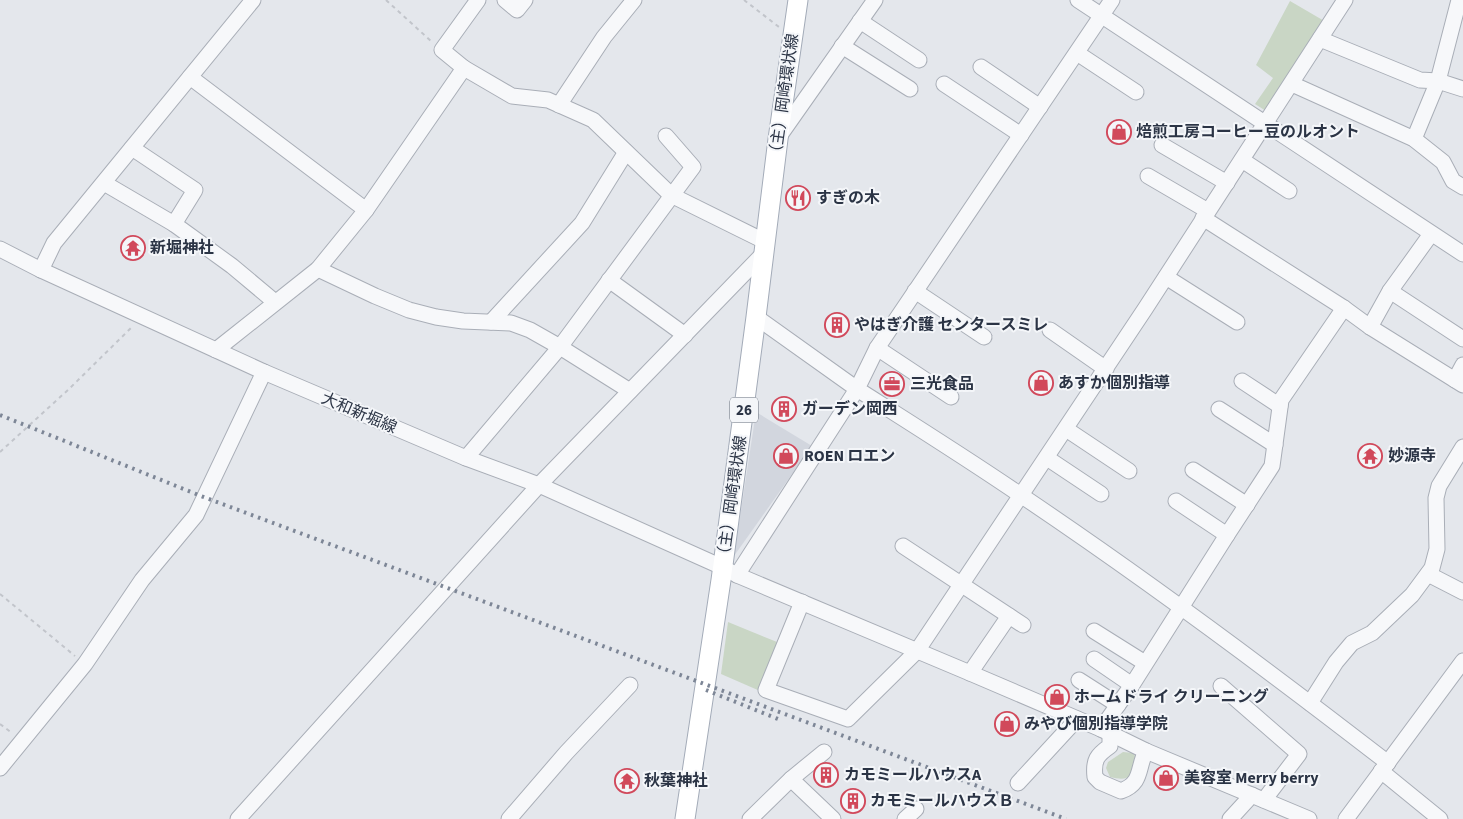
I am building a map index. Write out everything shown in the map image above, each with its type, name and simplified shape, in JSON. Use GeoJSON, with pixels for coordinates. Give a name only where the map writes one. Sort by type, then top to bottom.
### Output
{"type":"FeatureCollection","features":[{"type":"Feature","properties":{"kind":"main road","name":"（主）岡崎環状線"},"geometry":{"type":"LineString","coordinates":[[685,819],[730,571],[756,318],[778,139],[798,0]]}},
{"type":"Feature","properties":{"kind":"street"},"geometry":{"type":"LineString","coordinates":[[41,270],[54,243],[253,0]]}},
{"type":"Feature","properties":{"kind":"street"},"geometry":{"type":"LineString","coordinates":[[238,819],[539,485],[685,335],[765,248],[670,195],[593,120],[548,100],[512,96],[464,68],[442,50],[478,0]]}},
{"type":"Feature","properties":{"kind":"street"},"geometry":{"type":"LineString","coordinates":[[505,0],[517,10],[525,0]]}},
{"type":"Feature","properties":{"kind":"street"},"geometry":{"type":"LineString","coordinates":[[560,105],[604,37],[634,0]]}},
{"type":"Feature","properties":{"kind":"street"},"geometry":{"type":"LineString","coordinates":[[778,139],[875,0]]}},
{"type":"Feature","properties":{"kind":"street"},"geometry":{"type":"LineString","coordinates":[[1078,0],[1463,254]]}},
{"type":"Feature","properties":{"kind":"street"},"geometry":{"type":"LineString","coordinates":[[730,571],[857,389],[877,348],[1112,0]]}},
{"type":"Feature","properties":{"kind":"street"},"geometry":{"type":"LineString","coordinates":[[802,602],[766,690],[848,720],[917,652],[1106,369],[1345,0]]}},
{"type":"Feature","properties":{"kind":"street"},"geometry":{"type":"LineString","coordinates":[[1414,139],[1438,81],[1458,0]]}},
{"type":"Feature","properties":{"kind":"street"},"geometry":{"type":"LineString","coordinates":[[860,21],[920,60]]}},
{"type":"Feature","properties":{"kind":"street"},"geometry":{"type":"LineString","coordinates":[[1320,39],[1420,80],[1438,81],[1463,89]]}},
{"type":"Feature","properties":{"kind":"street"},"geometry":{"type":"LineString","coordinates":[[842,46],[910,89]]}},
{"type":"Feature","properties":{"kind":"street"},"geometry":{"type":"LineString","coordinates":[[1077,53],[1136,92]]}},
{"type":"Feature","properties":{"kind":"street"},"geometry":{"type":"LineString","coordinates":[[981,67],[1040,107]]}},
{"type":"Feature","properties":{"kind":"street"},"geometry":{"type":"LineString","coordinates":[[216,350],[318,269],[366,210],[464,68]]}},
{"type":"Feature","properties":{"kind":"street"},"geometry":{"type":"LineString","coordinates":[[190,78],[366,210]]}},
{"type":"Feature","properties":{"kind":"street"},"geometry":{"type":"LineString","coordinates":[[944,84],[1021,135]]}},
{"type":"Feature","properties":{"kind":"street"},"geometry":{"type":"LineString","coordinates":[[1292,84],[1414,139],[1443,162],[1453,181],[1463,187]]}},
{"type":"Feature","properties":{"kind":"street"},"geometry":{"type":"LineString","coordinates":[[466,458],[560,347],[670,195],[693,167],[666,136]]}},
{"type":"Feature","properties":{"kind":"street"},"geometry":{"type":"LineString","coordinates":[[1162,145],[1227,183]]}},
{"type":"Feature","properties":{"kind":"street"},"geometry":{"type":"LineString","coordinates":[[132,148],[195,190],[174,224]]}},
{"type":"Feature","properties":{"kind":"street"},"geometry":{"type":"LineString","coordinates":[[491,322],[582,223],[626,152]]}},
{"type":"Feature","properties":{"kind":"street"},"geometry":{"type":"LineString","coordinates":[[1242,160],[1289,191]]}},
{"type":"Feature","properties":{"kind":"street"},"geometry":{"type":"LineString","coordinates":[[1148,176],[1370,327],[1459,382],[1463,366]]}},
{"type":"Feature","properties":{"kind":"street"},"geometry":{"type":"LineString","coordinates":[[104,183],[174,224],[232,266],[276,302]]}},
{"type":"Feature","properties":{"kind":"street"},"geometry":{"type":"LineString","coordinates":[[1370,327],[1390,291],[1431,234]]}},
{"type":"Feature","properties":{"kind":"street","name":"大和新堀線"},"geometry":{"type":"LineString","coordinates":[[0,249],[41,270],[264,372],[466,458],[539,485],[730,571],[1305,818]]}},
{"type":"Feature","properties":{"kind":"street"},"geometry":{"type":"LineString","coordinates":[[318,269],[409,310],[436,317],[511,322],[530,330],[560,347],[630,391]]}},
{"type":"Feature","properties":{"kind":"street"},"geometry":{"type":"LineString","coordinates":[[1166,277],[1237,322]]}},
{"type":"Feature","properties":{"kind":"street"},"geometry":{"type":"LineString","coordinates":[[609,280],[685,335]]}},
{"type":"Feature","properties":{"kind":"street"},"geometry":{"type":"LineString","coordinates":[[915,291],[984,337]]}},
{"type":"Feature","properties":{"kind":"street"},"geometry":{"type":"LineString","coordinates":[[1390,291],[1463,339]]}},
{"type":"Feature","properties":{"kind":"street"},"geometry":{"type":"LineString","coordinates":[[1146,750],[1141,760],[1136,781],[1131,787],[1121,791],[1100,782],[1095,777],[1095,763],[1100,754],[1110,746],[1106,731],[1118,705],[1272,466],[1281,400],[1344,308]]}},
{"type":"Feature","properties":{"kind":"street"},"geometry":{"type":"LineString","coordinates":[[756,318],[857,389],[1022,496],[1182,607],[1310,703],[1385,767],[1440,819]]}},
{"type":"Feature","properties":{"kind":"street"},"geometry":{"type":"LineString","coordinates":[[1050,330],[1106,369]]}},
{"type":"Feature","properties":{"kind":"street"},"geometry":{"type":"LineString","coordinates":[[877,348],[951,397]]}},
{"type":"Feature","properties":{"kind":"street"},"geometry":{"type":"LineString","coordinates":[[0,768],[84,664],[142,580],[196,515],[264,372]]}},
{"type":"Feature","properties":{"kind":"street"},"geometry":{"type":"LineString","coordinates":[[1242,381],[1280,406]]}},
{"type":"Feature","properties":{"kind":"street"},"geometry":{"type":"LineString","coordinates":[[1219,410],[1275,445]]}},
{"type":"Feature","properties":{"kind":"street"},"geometry":{"type":"LineString","coordinates":[[1066,429],[1129,471]]}},
{"type":"Feature","properties":{"kind":"street"},"geometry":{"type":"LineString","coordinates":[[1310,703],[1336,662],[1352,643],[1372,633],[1412,595],[1432,568],[1437,549],[1436,498],[1439,486],[1463,447]]}},
{"type":"Feature","properties":{"kind":"street"},"geometry":{"type":"LineString","coordinates":[[1047,458],[1101,494]]}},
{"type":"Feature","properties":{"kind":"street"},"geometry":{"type":"LineString","coordinates":[[1192,470],[1247,505]]}},
{"type":"Feature","properties":{"kind":"street"},"geometry":{"type":"LineString","coordinates":[[1176,501],[1227,535]]}},
{"type":"Feature","properties":{"kind":"street"},"geometry":{"type":"LineString","coordinates":[[902,546],[1024,626]]}},
{"type":"Feature","properties":{"kind":"street"},"geometry":{"type":"LineString","coordinates":[[1428,574],[1463,592]]}},
{"type":"Feature","properties":{"kind":"street"},"geometry":{"type":"LineString","coordinates":[[970,673],[1009,616]]}},
{"type":"Feature","properties":{"kind":"street"},"geometry":{"type":"LineString","coordinates":[[1094,631],[1145,663]]}},
{"type":"Feature","properties":{"kind":"street"},"geometry":{"type":"LineString","coordinates":[[1094,658],[1132,685]]}},
{"type":"Feature","properties":{"kind":"street"},"geometry":{"type":"LineString","coordinates":[[1346,819],[1463,661]]}},
{"type":"Feature","properties":{"kind":"street"},"geometry":{"type":"LineString","coordinates":[[1079,680],[1118,705]]}},
{"type":"Feature","properties":{"kind":"street"},"geometry":{"type":"LineString","coordinates":[[510,819],[566,752],[630,685]]}},
{"type":"Feature","properties":{"kind":"street"},"geometry":{"type":"LineString","coordinates":[[1221,686],[1299,754],[1258,798],[1230,819]]}},
{"type":"Feature","properties":{"kind":"street"},"geometry":{"type":"LineString","coordinates":[[1018,783],[1077,720]]}},
{"type":"Feature","properties":{"kind":"street"},"geometry":{"type":"LineString","coordinates":[[750,819],[791,779],[824,752]]}},
{"type":"Feature","properties":{"kind":"street"},"geometry":{"type":"LineString","coordinates":[[791,779],[833,819]]}},
{"type":"Feature","properties":{"kind":"path"},"geometry":{"type":"LineString","coordinates":[[386,0],[442,50]]}},
{"type":"Feature","properties":{"kind":"path"},"geometry":{"type":"LineString","coordinates":[[744,0],[793,37]]}},
{"type":"Feature","properties":{"kind":"path"},"geometry":{"type":"LineString","coordinates":[[0,452],[143,317]]}},
{"type":"Feature","properties":{"kind":"path"},"geometry":{"type":"LineString","coordinates":[[0,594],[84,664]]}},
{"type":"Feature","properties":{"kind":"shaded area"},"geometry":{"type":"Polygon","coordinates":[[[756,412],[812,446],[734,556],[756,412]]]}},
{"type":"Feature","properties":{"kind":"green space"},"geometry":{"type":"Polygon","coordinates":[[[1290,1],[1326,22],[1266,111],[1255,104],[1273,78],[1256,65],[1290,1]]]}},
{"type":"Feature","properties":{"kind":"green space"},"geometry":{"type":"Polygon","coordinates":[[[728,622],[777,642],[760,691],[721,674],[728,622]]]}},
{"type":"Feature","properties":{"kind":"green space"},"geometry":{"type":"Polygon","coordinates":[[[1123,752],[1133,753],[1136,757],[1131,773],[1122,779],[1110,777],[1106,768],[1108,762],[1123,752]]]}},
{"type":"Feature","properties":{"kind":"railway"},"geometry":{"type":"LineString","coordinates":[[0,415],[201,496],[1066,819]]}},
{"type":"Feature","properties":{"kind":"railway"},"geometry":{"type":"LineString","coordinates":[[706,690],[778,719]]}},
{"type":"Feature","properties":{"kind":"place","name":"焙煎工房コーヒー豆のルオント"},"geometry":{"type":"Point","coordinates":[1119,132]}},
{"type":"Feature","properties":{"kind":"place","name":"すぎの木"},"geometry":{"type":"Point","coordinates":[798,198]}},
{"type":"Feature","properties":{"kind":"place","name":"新堀神社"},"geometry":{"type":"Point","coordinates":[133,248]}},
{"type":"Feature","properties":{"kind":"place","name":"やはぎ介護 センタースミレ"},"geometry":{"type":"Point","coordinates":[837,325]}},
{"type":"Feature","properties":{"kind":"place","name":"あすか個別指導"},"geometry":{"type":"Point","coordinates":[1041,383]}},
{"type":"Feature","properties":{"kind":"place","name":"三光食品"},"geometry":{"type":"Point","coordinates":[892,384]}},
{"type":"Feature","properties":{"kind":"place","name":"ガーデン岡西"},"geometry":{"type":"Point","coordinates":[784,409]}},
{"type":"Feature","properties":{"kind":"place","name":"ROEN ロエン"},"geometry":{"type":"Point","coordinates":[786,456]}},
{"type":"Feature","properties":{"kind":"place","name":"妙源寺"},"geometry":{"type":"Point","coordinates":[1370,456]}},
{"type":"Feature","properties":{"kind":"place","name":"ホームドライ クリーニング"},"geometry":{"type":"Point","coordinates":[1057,697]}},
{"type":"Feature","properties":{"kind":"place","name":"みやび個別指導学院"},"geometry":{"type":"Point","coordinates":[1007,724]}},
{"type":"Feature","properties":{"kind":"place","name":"カモミールハウスA"},"geometry":{"type":"Point","coordinates":[826,775]}},
{"type":"Feature","properties":{"kind":"place","name":"美容室 Merry berry"},"geometry":{"type":"Point","coordinates":[1166,778]}},
{"type":"Feature","properties":{"kind":"place","name":"秋葉神社"},"geometry":{"type":"Point","coordinates":[627,781]}},
{"type":"Feature","properties":{"kind":"place","name":"カモミールハウスＢ"},"geometry":{"type":"Point","coordinates":[853,801]}}]}
